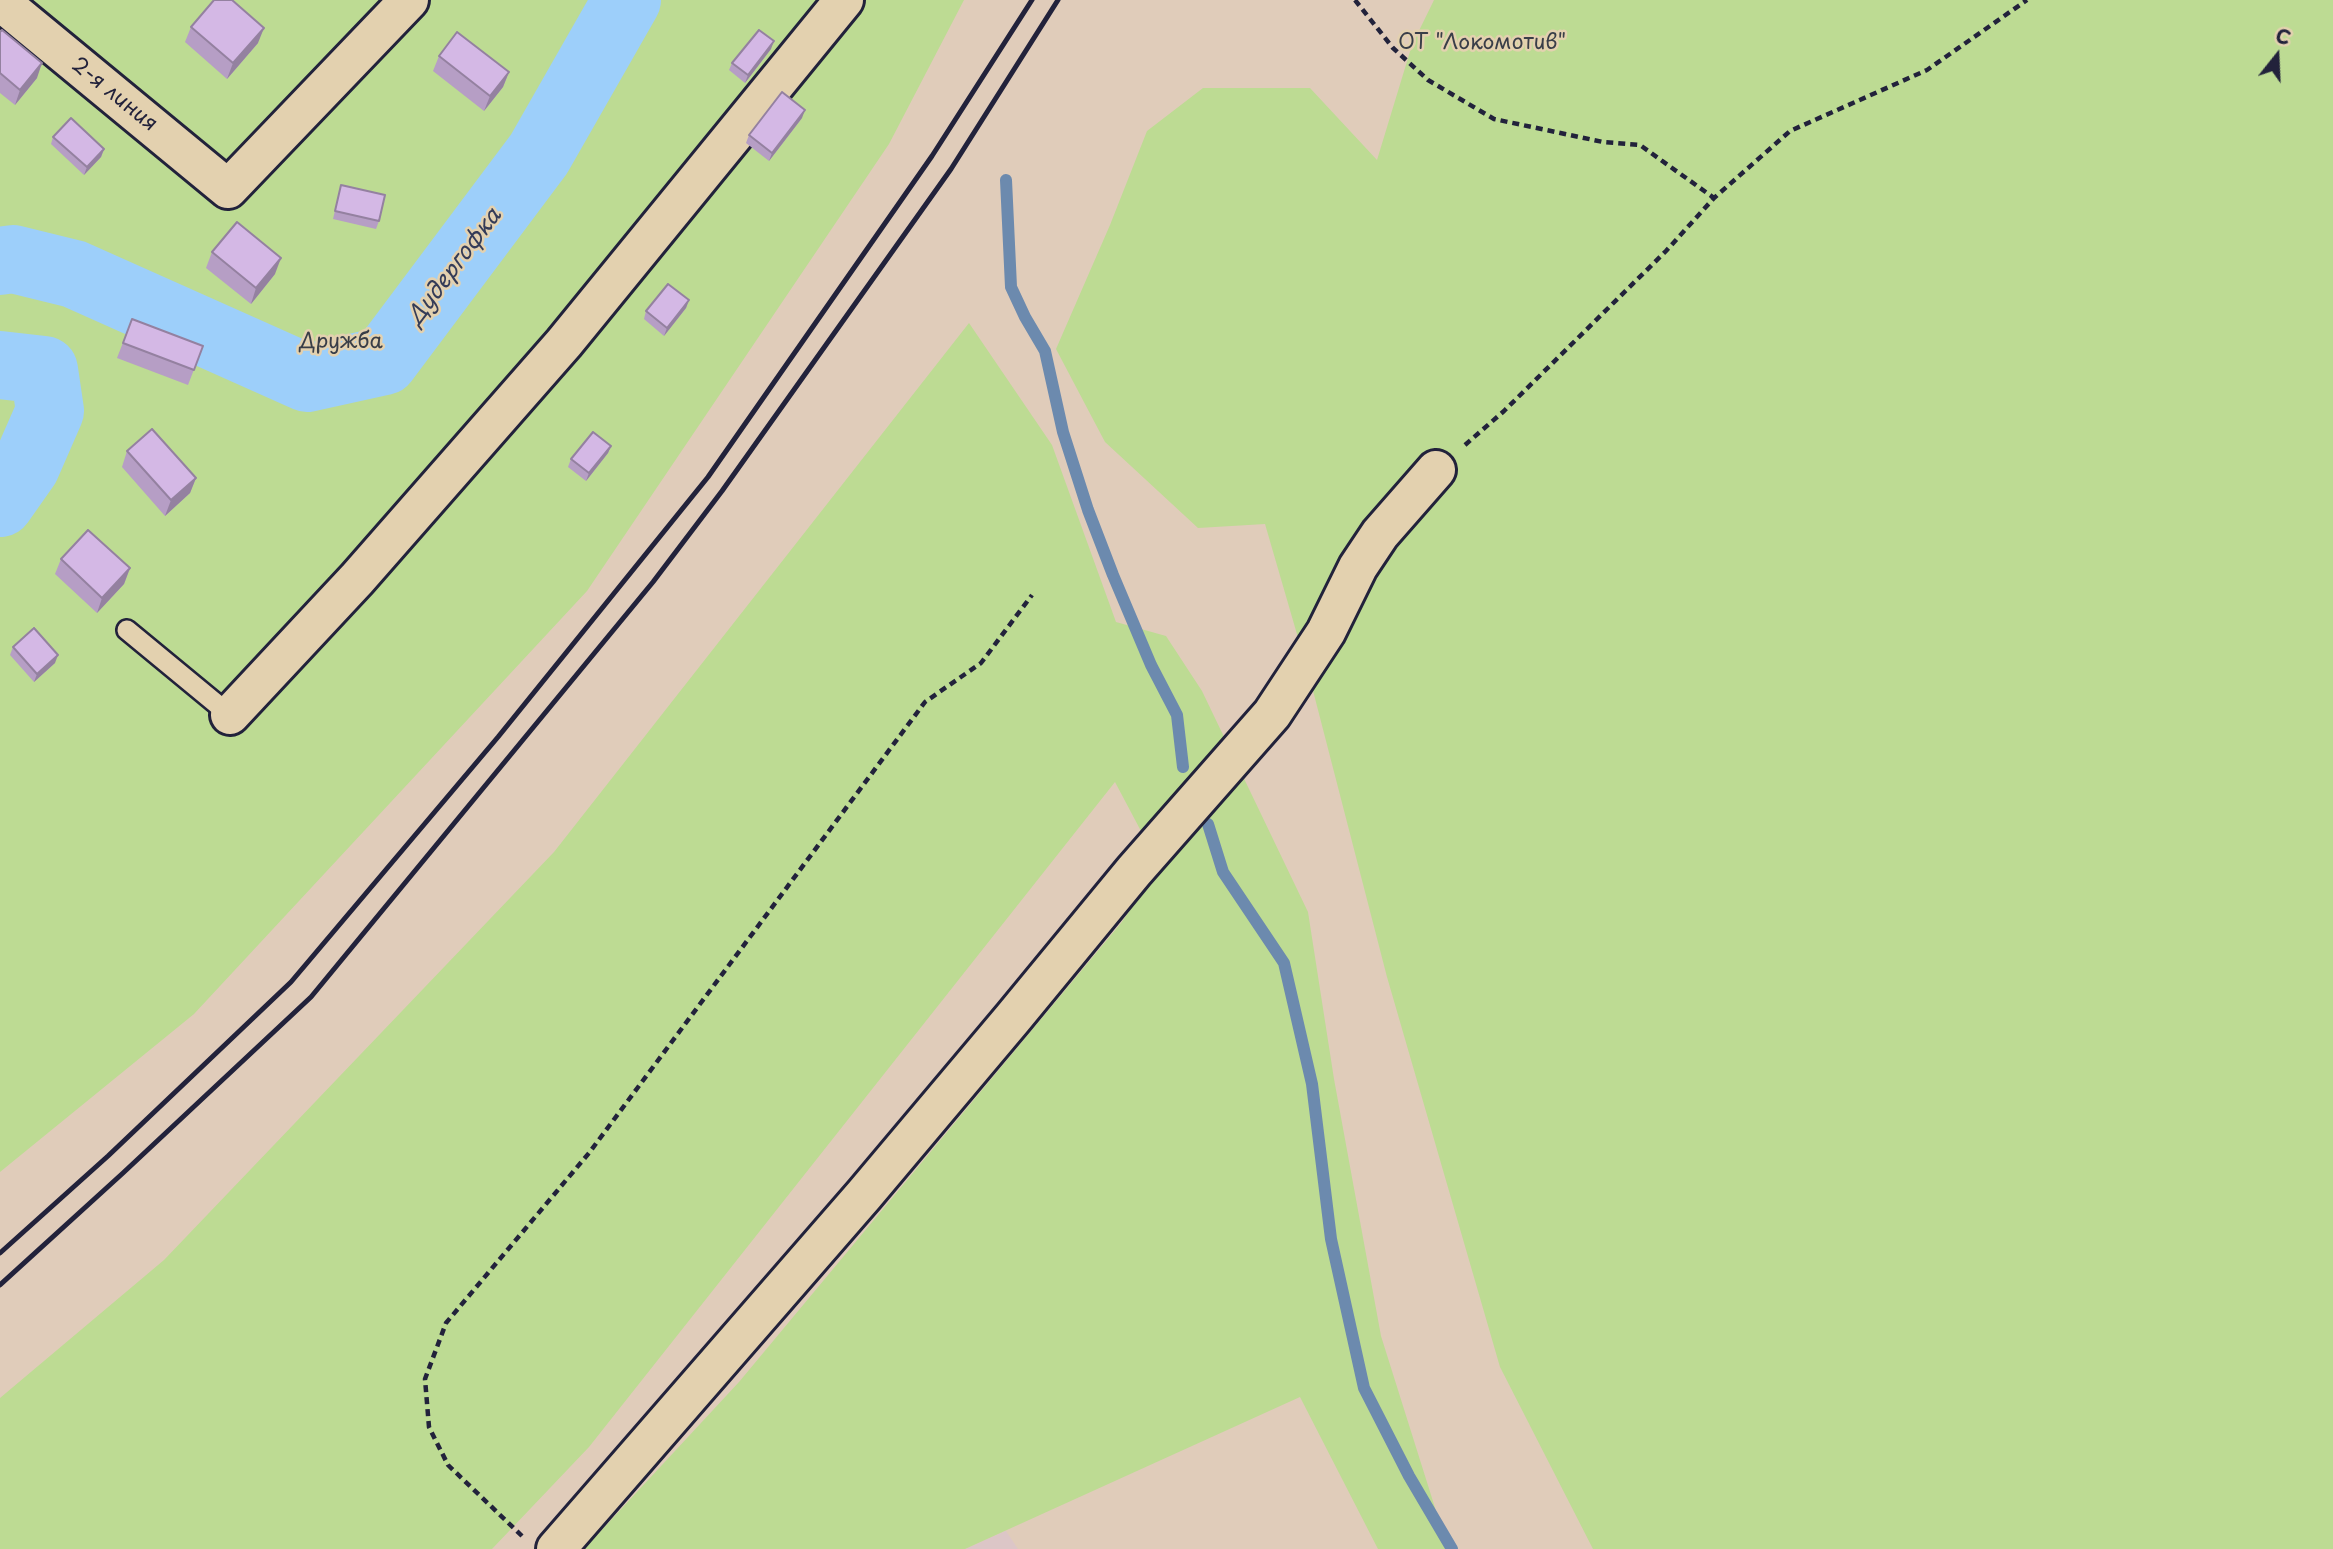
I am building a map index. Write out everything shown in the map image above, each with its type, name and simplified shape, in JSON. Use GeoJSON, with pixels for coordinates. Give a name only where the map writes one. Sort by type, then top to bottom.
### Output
{"type":"FeatureCollection","features":[{"type":"Feature","properties":{"kind":"street","name":"2-я линия"},"geometry":{"type":"LineString","coordinates":[[0,1],[228,189],[409,0]]}},
{"type":"Feature","properties":{"kind":"street"},"geometry":{"type":"LineString","coordinates":[[230,715],[357,579],[564,343],[844,0]]}},
{"type":"Feature","properties":{"kind":"street"},"geometry":{"type":"LineString","coordinates":[[541,1544],[864,1195],[1134,871],[1272,714],[1326,632],[1358,567],[1380,534],[1436,470]]}},
{"type":"Feature","properties":{"kind":"lane"},"geometry":{"type":"LineString","coordinates":[[127,630],[230,715]]}},
{"type":"Feature","properties":{"kind":"path"},"geometry":{"type":"LineString","coordinates":[[1354,0],[1393,48],[1428,80],[1494,119],[1603,142],[1640,145],[1714,198]]}},
{"type":"Feature","properties":{"kind":"path"},"geometry":{"type":"LineString","coordinates":[[1436,470],[1504,411],[1666,251],[1714,198],[1790,131],[1927,70],[2027,0]]}},
{"type":"Feature","properties":{"kind":"path"},"geometry":{"type":"LineString","coordinates":[[541,1544],[448,1465],[429,1427],[425,1379],[446,1323],[589,1153],[925,702],[981,663],[1032,595]]}},
{"type":"Feature","properties":{"kind":"shaded area"},"geometry":{"type":"Polygon","coordinates":[[[1005,1531],[1018,1549],[965,1549],[1005,1531]]]}},
{"type":"Feature","properties":{"kind":"green space","name":"Дружба"},"geometry":{"type":"Polygon","coordinates":[[[0,0],[964,0],[889,144],[587,591],[194,1014],[0,1172],[0,0]]]}},
{"type":"Feature","properties":{"kind":"green space","name":"ОТ \"Локомотив\""},"geometry":{"type":"Polygon","coordinates":[[[1434,0],[2333,0],[2333,1549],[1593,1549],[1500,1367],[1387,977],[1310,679],[1265,524],[1198,528],[1105,442],[1056,349],[1147,131],[1203,88],[1310,88],[1377,160],[1412,45],[1434,0]]]}},
{"type":"Feature","properties":{"kind":"green space"},"geometry":{"type":"Polygon","coordinates":[[[969,323],[1052,445],[1116,622],[1166,636],[1202,691],[1308,912],[1334,1079],[1381,1336],[1448,1549],[1378,1549],[1300,1397],[965,1549],[584,1549],[739,1382],[1121,923],[1160,867],[1115,782],[589,1447],[492,1549],[0,1549],[0,1398],[164,1260],[554,852],[969,323]]]}},
{"type":"Feature","properties":{"kind":"building"},"geometry":{"type":"Polygon","coordinates":[[[214,0],[232,0],[264,28],[233,63],[191,27],[214,0]]]}},
{"type":"Feature","properties":{"kind":"building"},"geometry":{"type":"Polygon","coordinates":[[[2,30],[42,63],[20,90],[0,73],[2,30]]]}},
{"type":"Feature","properties":{"kind":"building"},"geometry":{"type":"Polygon","coordinates":[[[759,30],[774,41],[748,75],[732,63],[759,30]]]}},
{"type":"Feature","properties":{"kind":"building"},"geometry":{"type":"Polygon","coordinates":[[[457,32],[509,72],[490,96],[439,56],[457,32]]]}},
{"type":"Feature","properties":{"kind":"building"},"geometry":{"type":"Polygon","coordinates":[[[782,92],[805,110],[772,153],[749,135],[782,92]]]}},
{"type":"Feature","properties":{"kind":"building"},"geometry":{"type":"Polygon","coordinates":[[[71,118],[104,149],[87,167],[53,137],[71,118]]]}},
{"type":"Feature","properties":{"kind":"building"},"geometry":{"type":"Polygon","coordinates":[[[341,185],[385,195],[379,221],[335,211],[341,185]]]}},
{"type":"Feature","properties":{"kind":"building"},"geometry":{"type":"Polygon","coordinates":[[[237,222],[281,258],[256,288],[212,252],[237,222]]]}},
{"type":"Feature","properties":{"kind":"building"},"geometry":{"type":"Polygon","coordinates":[[[668,284],[689,300],[667,328],[646,311],[668,284]]]}},
{"type":"Feature","properties":{"kind":"building"},"geometry":{"type":"Polygon","coordinates":[[[132,319],[203,346],[194,370],[123,343],[132,319]]]}},
{"type":"Feature","properties":{"kind":"building"},"geometry":{"type":"Polygon","coordinates":[[[152,429],[196,478],[171,500],[127,451],[152,429]]]}},
{"type":"Feature","properties":{"kind":"building"},"geometry":{"type":"Polygon","coordinates":[[[593,432],[611,446],[589,473],[571,459],[593,432]]]}},
{"type":"Feature","properties":{"kind":"building"},"geometry":{"type":"Polygon","coordinates":[[[88,530],[130,568],[102,598],[61,559],[88,530]]]}},
{"type":"Feature","properties":{"kind":"building"},"geometry":{"type":"Polygon","coordinates":[[[34,628],[58,655],[37,674],[13,647],[34,628]]]}},
{"type":"Feature","properties":{"kind":"waterway","name":"Дудергофка"},"geometry":{"type":"LineString","coordinates":[[0,261],[13,259],[74,274],[307,378],[384,361],[539,154],[627,0]]}},
{"type":"Feature","properties":{"kind":"waterway"},"geometry":{"type":"LineString","coordinates":[[1006,180],[1011,287],[1045,351],[1063,432],[1088,510],[1113,575],[1151,665],[1177,715],[1183,767]]}},
{"type":"Feature","properties":{"kind":"waterway","name":"Дудергофка"},"geometry":{"type":"LineString","coordinates":[[0,365],[44,370],[50,411],[26,466],[0,503]]}},
{"type":"Feature","properties":{"kind":"waterway"},"geometry":{"type":"LineString","coordinates":[[1208,824],[1223,872],[1284,963],[1312,1084],[1331,1239],[1364,1388],[1409,1476],[1452,1549]]}},
{"type":"Feature","properties":{"kind":"railway"},"geometry":{"type":"LineString","coordinates":[[0,1253],[108,1156],[291,982],[498,737],[708,477],[932,156],[1032,0]]}},
{"type":"Feature","properties":{"kind":"railway"},"geometry":{"type":"LineString","coordinates":[[0,1285],[311,997],[653,582],[722,491],[951,169],[1058,0]]}}]}
